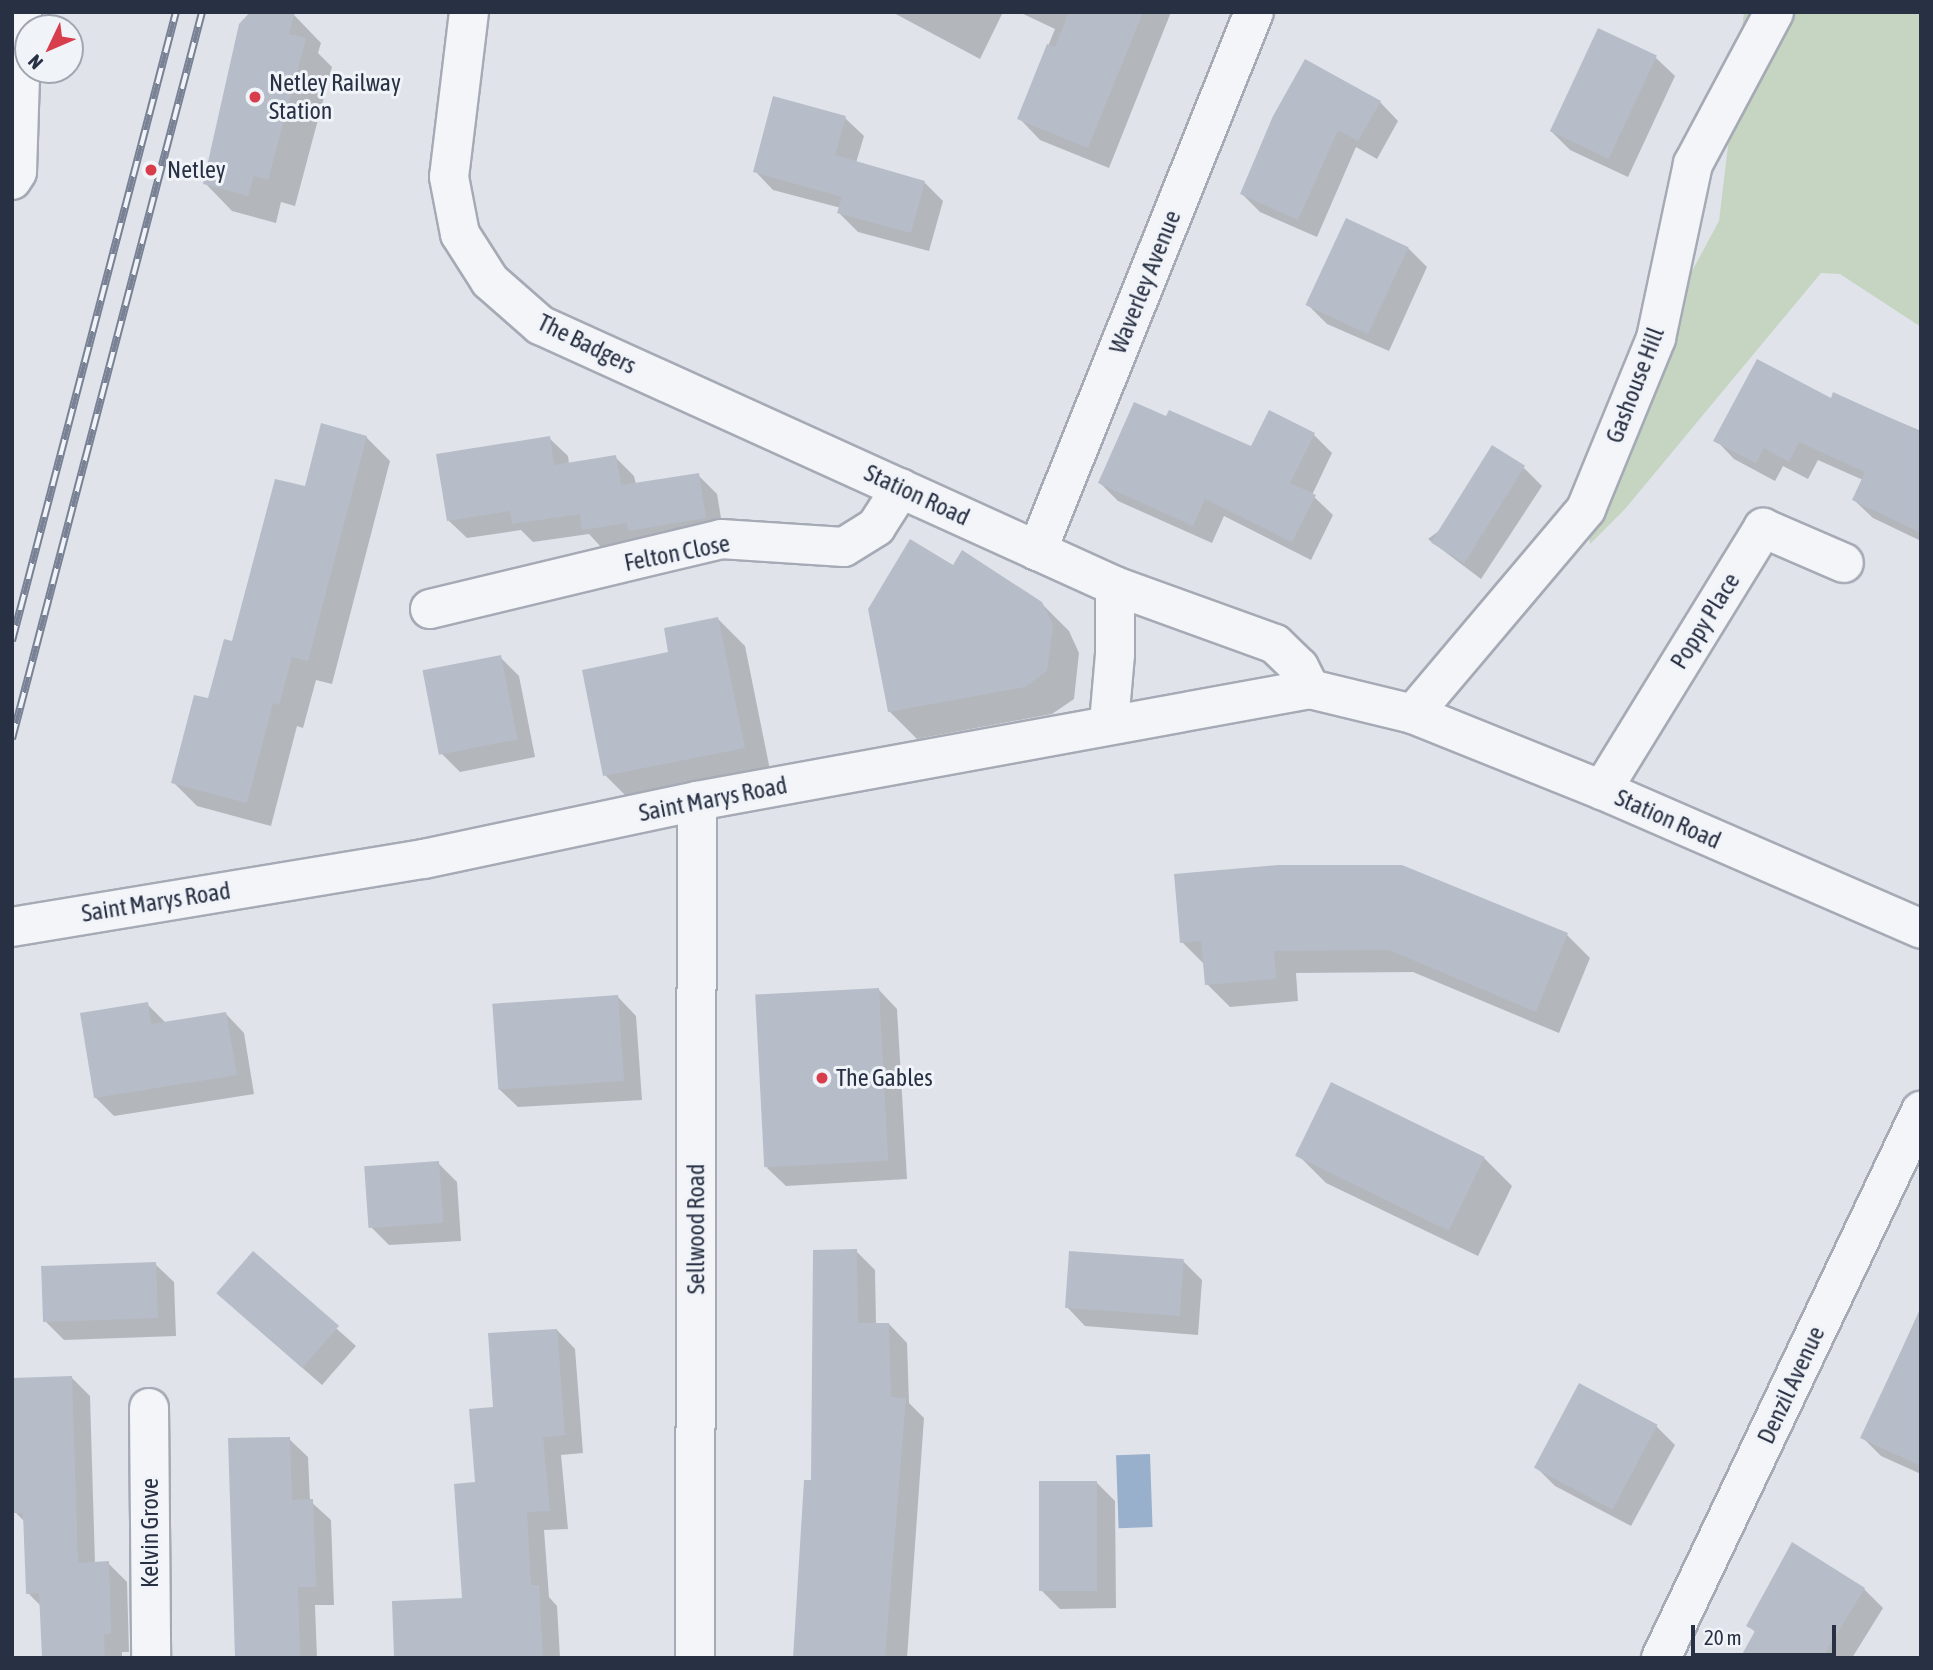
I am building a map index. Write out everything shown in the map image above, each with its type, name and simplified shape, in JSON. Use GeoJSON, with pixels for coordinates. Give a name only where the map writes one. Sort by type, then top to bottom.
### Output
{"type":"FeatureCollection","features":[{"type":"Feature","properties":{"kind":"street"},"geometry":{"type":"LineString","coordinates":[[12,180],[17,172],[22,12]]}},
{"type":"Feature","properties":{"kind":"street","name":"The Badgers"},"geometry":{"type":"LineString","coordinates":[[469,12],[449,177],[460,234],[490,281],[540,325],[719,406]]}},
{"type":"Feature","properties":{"kind":"street","name":"Waverley Avenue"},"geometry":{"type":"LineString","coordinates":[[1037,551],[1254,12]]}},
{"type":"Feature","properties":{"kind":"street","name":"Gashouse Hill"},"geometry":{"type":"LineString","coordinates":[[1413,714],[1586,509],[1656,338],[1693,164],[1774,12]]}},
{"type":"Feature","properties":{"kind":"street","name":"Station Road"},"geometry":{"type":"LineString","coordinates":[[719,406],[1115,586],[1275,644],[1299,667],[1310,689]]}},
{"type":"Feature","properties":{"kind":"street","name":"Felton Close"},"geometry":{"type":"LineString","coordinates":[[430,609],[720,539],[844,547],[876,527],[901,488]]}},
{"type":"Feature","properties":{"kind":"street","name":"Poppy Place"},"geometry":{"type":"LineString","coordinates":[[1602,790],[1763,528],[1844,563]]}},
{"type":"Feature","properties":{"kind":"street"},"geometry":{"type":"LineString","coordinates":[[1108,723],[1115,654],[1115,586]]}},
{"type":"Feature","properties":{"kind":"street","name":"Saint Marys Road"},"geometry":{"type":"LineString","coordinates":[[29,923],[424,859],[697,801],[1108,723],[1310,689],[1413,714]]}},
{"type":"Feature","properties":{"kind":"street","name":"Station Road"},"geometry":{"type":"LineString","coordinates":[[1413,714],[1602,790],[1921,929]]}},
{"type":"Feature","properties":{"kind":"street","name":"Sellwood Road"},"geometry":{"type":"LineString","coordinates":[[695,1658],[697,801]]}},
{"type":"Feature","properties":{"kind":"street","name":"Denzil Avenue"},"geometry":{"type":"LineString","coordinates":[[1661,1658],[1921,1111]]}},
{"type":"Feature","properties":{"kind":"street","name":"Kelvin Grove"},"geometry":{"type":"LineString","coordinates":[[149,1408],[151,1658]]}},
{"type":"Feature","properties":{"kind":"green space"},"geometry":{"type":"Polygon","coordinates":[[[1744,12],[1921,12],[1921,327],[1840,274],[1821,273],[1625,509],[1590,544],[1586,509],[1656,338],[1719,221],[1744,12]]]}},
{"type":"Feature","properties":{"kind":"water"},"geometry":{"type":"Polygon","coordinates":[[[1150,1454],[1153,1527],[1119,1528],[1116,1455],[1150,1454]]]}},
{"type":"Feature","properties":{"kind":"building","name":"Netley Railway Station"},"geometry":{"type":"Polygon","coordinates":[[[250,12],[295,12],[289,34],[306,38],[268,180],[254,176],[248,196],[203,184],[239,24],[250,12]]]}},
{"type":"Feature","properties":{"kind":"building"},"geometry":{"type":"Polygon","coordinates":[[[1069,12],[1143,12],[1088,148],[1017,119],[1047,44],[1055,47],[1069,12]]]}},
{"type":"Feature","properties":{"kind":"building"},"geometry":{"type":"Polygon","coordinates":[[[1598,28],[1657,55],[1609,159],[1550,131],[1598,28]]]}},
{"type":"Feature","properties":{"kind":"building"},"geometry":{"type":"Polygon","coordinates":[[[1305,59],[1381,101],[1358,141],[1338,130],[1298,220],[1240,194],[1273,116],[1305,59]]]}},
{"type":"Feature","properties":{"kind":"building"},"geometry":{"type":"Polygon","coordinates":[[[773,96],[846,116],[835,155],[925,181],[911,233],[837,213],[842,197],[753,172],[773,96]]]}},
{"type":"Feature","properties":{"kind":"building"},"geometry":{"type":"Polygon","coordinates":[[[1346,218],[1409,247],[1368,334],[1305,305],[1346,218]]]}},
{"type":"Feature","properties":{"kind":"building"},"geometry":{"type":"Polygon","coordinates":[[[1757,359],[1831,398],[1833,392],[1921,432],[1921,533],[1852,500],[1865,472],[1799,442],[1789,462],[1764,448],[1756,463],[1713,441],[1757,359]]]}},
{"type":"Feature","properties":{"kind":"building"},"geometry":{"type":"Polygon","coordinates":[[[1134,402],[1166,416],[1169,410],[1251,446],[1269,410],[1315,433],[1290,483],[1316,495],[1292,542],[1205,499],[1193,526],[1098,483],[1134,402]]]}},
{"type":"Feature","properties":{"kind":"building"},"geometry":{"type":"Polygon","coordinates":[[[321,423],[367,436],[308,661],[292,657],[279,705],[273,703],[247,803],[171,783],[194,695],[208,698],[224,639],[232,641],[275,479],[305,486],[321,423]]]}},
{"type":"Feature","properties":{"kind":"building"},"geometry":{"type":"Polygon","coordinates":[[[550,436],[554,465],[616,455],[621,485],[699,473],[706,518],[628,531],[627,523],[582,530],[580,514],[512,524],[510,511],[447,521],[436,454],[550,436]]]}},
{"type":"Feature","properties":{"kind":"building"},"geometry":{"type":"Polygon","coordinates":[[[1492,445],[1525,466],[1464,563],[1431,543],[1492,445]]]}},
{"type":"Feature","properties":{"kind":"building"},"geometry":{"type":"Polygon","coordinates":[[[910,539],[953,565],[962,550],[1042,602],[1053,625],[1047,671],[1025,687],[888,712],[868,609],[910,539]]]}},
{"type":"Feature","properties":{"kind":"building"},"geometry":{"type":"Polygon","coordinates":[[[718,617],[745,748],[603,776],[582,670],[668,652],[664,628],[718,617]]]}},
{"type":"Feature","properties":{"kind":"building"},"geometry":{"type":"Polygon","coordinates":[[[501,655],[517,739],[439,755],[422,670],[501,655]]]}},
{"type":"Feature","properties":{"kind":"building"},"geometry":{"type":"Polygon","coordinates":[[[1279,865],[1402,865],[1568,933],[1536,1012],[1389,950],[1274,951],[1276,979],[1205,985],[1201,941],[1180,943],[1174,874],[1279,865]]]}},
{"type":"Feature","properties":{"kind":"building","name":"The Gables"},"geometry":{"type":"Polygon","coordinates":[[[879,988],[888,1161],[764,1167],[755,994],[879,988]]]}},
{"type":"Feature","properties":{"kind":"building"},"geometry":{"type":"Polygon","coordinates":[[[618,995],[624,1081],[498,1090],[492,1004],[618,995]]]}},
{"type":"Feature","properties":{"kind":"building"},"geometry":{"type":"Polygon","coordinates":[[[148,1002],[151,1024],[226,1012],[237,1075],[94,1098],[80,1013],[148,1002]]]}},
{"type":"Feature","properties":{"kind":"building"},"geometry":{"type":"Polygon","coordinates":[[[1331,1082],[1485,1157],[1449,1231],[1295,1156],[1331,1082]]]}},
{"type":"Feature","properties":{"kind":"building"},"geometry":{"type":"Polygon","coordinates":[[[439,1161],[443,1223],[369,1228],[364,1166],[439,1161]]]}},
{"type":"Feature","properties":{"kind":"building"},"geometry":{"type":"Polygon","coordinates":[[[857,1249],[858,1323],[889,1323],[891,1397],[906,1398],[885,1658],[793,1658],[804,1480],[811,1480],[813,1250],[857,1249]]]}},
{"type":"Feature","properties":{"kind":"building"},"geometry":{"type":"Polygon","coordinates":[[[253,1251],[339,1326],[302,1368],[216,1293],[253,1251]]]}},
{"type":"Feature","properties":{"kind":"building"},"geometry":{"type":"Polygon","coordinates":[[[1069,1251],[1184,1259],[1180,1316],[1065,1308],[1069,1251]]]}},
{"type":"Feature","properties":{"kind":"building"},"geometry":{"type":"Polygon","coordinates":[[[156,1262],[158,1318],[43,1322],[41,1266],[156,1262]]]}},
{"type":"Feature","properties":{"kind":"building"},"geometry":{"type":"Polygon","coordinates":[[[1921,1309],[1921,1466],[1860,1438],[1921,1309]]]}},
{"type":"Feature","properties":{"kind":"building"},"geometry":{"type":"Polygon","coordinates":[[[557,1329],[565,1435],[543,1437],[550,1511],[527,1512],[531,1585],[539,1585],[543,1658],[394,1658],[392,1601],[462,1598],[454,1484],[475,1482],[469,1409],[493,1407],[488,1333],[557,1329]]]}},
{"type":"Feature","properties":{"kind":"building"},"geometry":{"type":"Polygon","coordinates":[[[72,1376],[78,1563],[109,1561],[111,1634],[104,1634],[105,1658],[42,1658],[39,1593],[26,1594],[23,1513],[14,1513],[12,1378],[72,1376]]]}},
{"type":"Feature","properties":{"kind":"building"},"geometry":{"type":"Polygon","coordinates":[[[1579,1383],[1658,1425],[1613,1510],[1534,1468],[1579,1383]]]}},
{"type":"Feature","properties":{"kind":"building"},"geometry":{"type":"Polygon","coordinates":[[[290,1437],[292,1500],[313,1499],[316,1587],[298,1587],[300,1658],[235,1658],[228,1438],[290,1437]]]}},
{"type":"Feature","properties":{"kind":"building"},"geometry":{"type":"Polygon","coordinates":[[[1039,1481],[1097,1481],[1097,1591],[1039,1591],[1039,1481]]]}},
{"type":"Feature","properties":{"kind":"building"},"geometry":{"type":"Polygon","coordinates":[[[1792,1542],[1865,1588],[1822,1658],[1740,1658],[1755,1631],[1746,1626],[1792,1542]]]}},
{"type":"Feature","properties":{"kind":"railway"},"geometry":{"type":"LineString","coordinates":[[12,641],[176,12]]}},
{"type":"Feature","properties":{"kind":"railway"},"geometry":{"type":"LineString","coordinates":[[12,739],[202,12]]}},
{"type":"Feature","properties":{"kind":"place","name":"Netley Railway Station"},"geometry":{"type":"Point","coordinates":[255,97]}},
{"type":"Feature","properties":{"kind":"place","name":"Netley"},"geometry":{"type":"Point","coordinates":[151,170]}},
{"type":"Feature","properties":{"kind":"place","name":"The Gables"},"geometry":{"type":"Point","coordinates":[822,1078]}}]}
